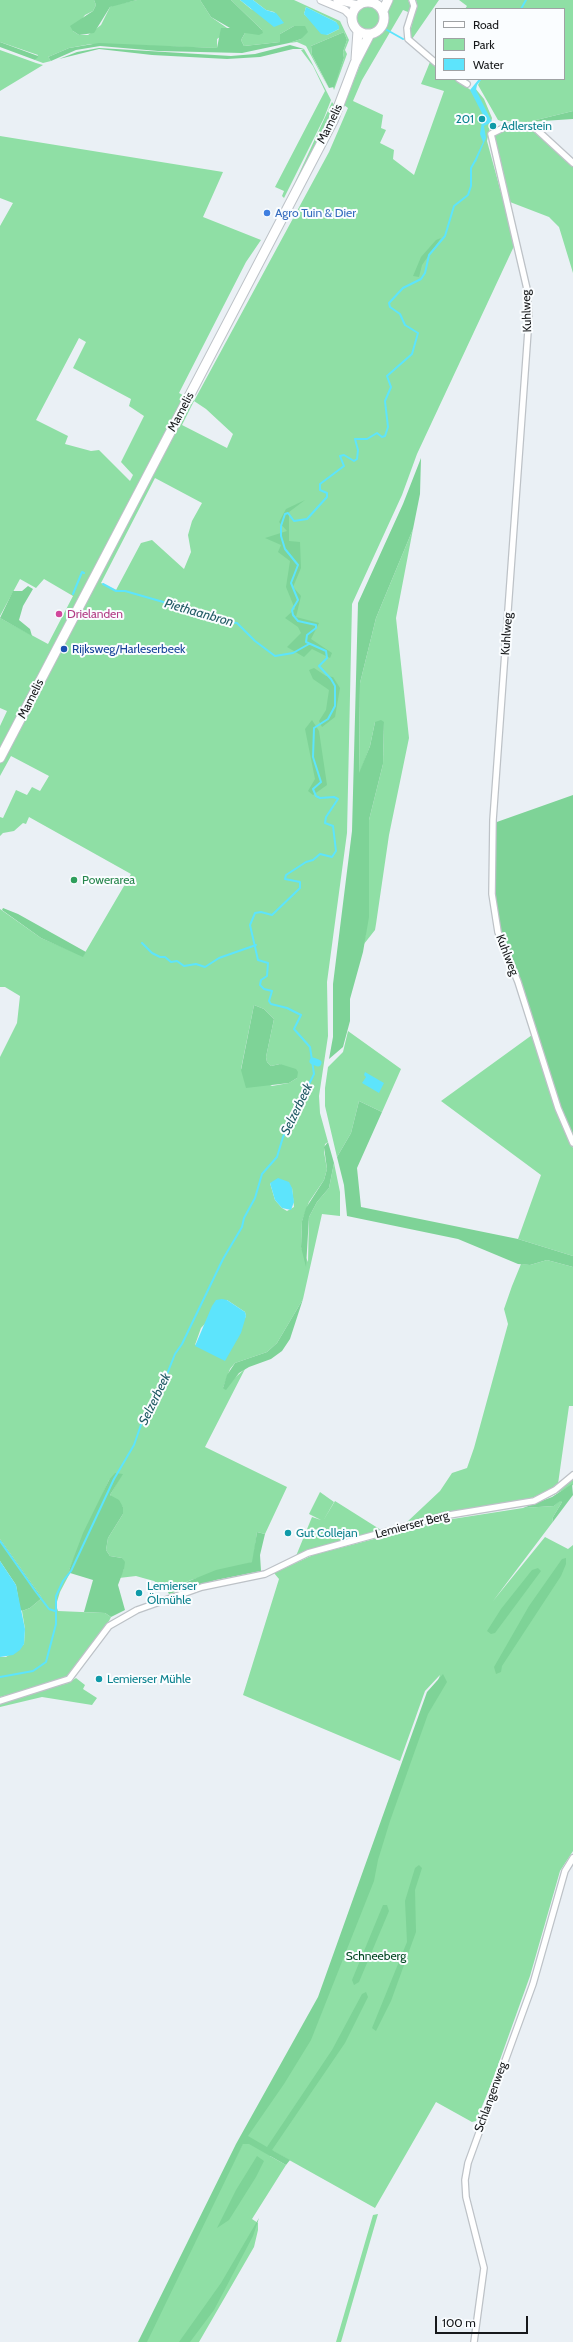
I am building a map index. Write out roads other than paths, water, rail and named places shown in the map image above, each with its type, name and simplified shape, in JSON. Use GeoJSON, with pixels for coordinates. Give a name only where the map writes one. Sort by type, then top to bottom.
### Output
{"type":"FeatureCollection","features":[{"type":"Feature","properties":{"kind":"main road"},"geometry":{"type":"LineString","coordinates":[[383,11],[388,0]]}},
{"type":"Feature","properties":{"kind":"main road"},"geometry":{"type":"LineString","coordinates":[[376,1],[383,11],[384,19],[382,27],[370,34],[358,31],[352,17],[358,6],[364,2],[376,1]]}},
{"type":"Feature","properties":{"kind":"main road","name":"Mamelis"},"geometry":{"type":"LineString","coordinates":[[355,63],[358,31]]}},
{"type":"Feature","properties":{"kind":"main road","name":"Mamelis"},"geometry":{"type":"LineString","coordinates":[[0,758],[332,121],[355,63],[370,34]]}},
{"type":"Feature","properties":{"kind":"street"},"geometry":{"type":"LineString","coordinates":[[321,0],[345,10],[352,17]]}},
{"type":"Feature","properties":{"kind":"street"},"geometry":{"type":"LineString","coordinates":[[336,0],[358,6]]}},
{"type":"Feature","properties":{"kind":"street"},"geometry":{"type":"LineString","coordinates":[[412,0],[414,6],[407,28],[408,39],[435,62]]}},
{"type":"Feature","properties":{"kind":"street"},"geometry":{"type":"LineString","coordinates":[[461,80],[467,84]]}},
{"type":"Feature","properties":{"kind":"street","name":"Kuhlweg"},"geometry":{"type":"LineString","coordinates":[[573,163],[535,128],[507,126],[492,133],[490,136],[527,289],[529,317],[494,812],[492,894],[498,932],[518,982],[558,1108],[573,1143]]}},
{"type":"Feature","properties":{"kind":"street","name":"Lemierser Berg"},"geometry":{"type":"LineString","coordinates":[[0,1701],[70,1679],[109,1626],[118,1619],[137,1610],[202,1587],[265,1574],[308,1554],[443,1516],[534,1501],[554,1490],[573,1475]]}},
{"type":"Feature","properties":{"kind":"street","name":"Schlangenweg"},"geometry":{"type":"LineString","coordinates":[[474,2342],[484,2268],[466,2196],[465,2180],[468,2163],[533,1984],[565,1871],[573,1858]]}},
{"type":"Feature","properties":{"kind":"water"},"geometry":{"type":"Polygon","coordinates":[[[240,0],[253,0],[266,10],[276,13],[284,23],[274,27],[240,0]]]}},
{"type":"Feature","properties":{"kind":"water"},"geometry":{"type":"Polygon","coordinates":[[[306,7],[336,22],[339,29],[327,35],[321,34],[304,14],[306,7]]]}},
{"type":"Feature","properties":{"kind":"water"},"geometry":{"type":"Polygon","coordinates":[[[478,80],[481,80],[477,85],[476,90],[492,122],[484,126],[486,138],[476,162],[474,161],[483,142],[480,134],[483,115],[470,90],[478,80]]]}},
{"type":"Feature","properties":{"kind":"water"},"geometry":{"type":"Polygon","coordinates":[[[365,1072],[384,1083],[379,1093],[362,1083],[366,1077],[364,1075],[365,1072]]]}},
{"type":"Feature","properties":{"kind":"water"},"geometry":{"type":"Polygon","coordinates":[[[278,1178],[289,1182],[292,1188],[294,1202],[291,1210],[282,1208],[275,1200],[270,1183],[278,1178]]]}},
{"type":"Feature","properties":{"kind":"water"},"geometry":{"type":"Polygon","coordinates":[[[216,1300],[227,1300],[245,1312],[246,1316],[241,1333],[225,1361],[195,1346],[212,1306],[216,1300]]]}},
{"type":"Feature","properties":{"kind":"water"},"geometry":{"type":"Polygon","coordinates":[[[0,1561],[16,1585],[25,1629],[24,1644],[20,1650],[13,1655],[0,1657],[0,1561]]]}},
{"type":"Feature","properties":{"kind":"waterway","name":"Selzerbeek"},"geometry":{"type":"LineString","coordinates":[[522,8],[526,0]]}},
{"type":"Feature","properties":{"kind":"waterway"},"geometry":{"type":"LineString","coordinates":[[387,30],[403,39]]}},
{"type":"Feature","properties":{"kind":"waterway","name":"Selzerbeek"},"geometry":{"type":"LineString","coordinates":[[0,1677],[33,1671],[46,1662],[56,1624],[56,1596],[63,1581],[71,1571],[114,1479],[134,1445],[142,1422],[163,1384],[175,1354],[182,1344],[223,1259],[242,1227],[244,1218],[255,1198],[262,1174],[277,1157],[283,1137],[314,1074],[310,1047],[294,1029],[301,1015],[287,1008],[271,1004],[269,1001],[272,991],[264,989],[260,985],[261,980],[267,976],[268,963],[258,960],[250,925],[255,913],[261,912],[272,915],[300,888],[300,882],[285,879],[286,875],[306,862],[313,860],[320,854],[332,857],[336,851],[333,826],[325,823],[326,817],[338,799],[334,797],[320,798],[316,796],[313,789],[321,782],[313,757],[314,728],[328,719],[335,706],[335,686],[331,679],[319,666],[327,658],[326,651],[306,642],[307,635],[316,628],[316,625],[298,621],[293,615],[292,610],[298,600],[291,583],[298,565],[285,549],[281,536],[281,526],[285,514],[288,513],[294,521],[307,519],[327,497],[327,493],[320,490],[320,484],[344,466],[340,456],[344,455],[354,461],[357,459],[358,450],[355,439],[367,439],[377,433],[382,437],[385,436],[388,427],[385,401],[391,387],[387,376],[412,354],[418,333],[405,325],[400,314],[390,307],[389,303],[403,288],[421,279],[425,273],[429,255],[445,236],[454,206],[468,195],[471,186],[471,168],[475,161]]}},
{"type":"Feature","properties":{"kind":"waterway","name":"Piethaanbron"},"geometry":{"type":"LineString","coordinates":[[73,594],[82,572],[84,573]]}},
{"type":"Feature","properties":{"kind":"waterway","name":"Piethaanbron"},"geometry":{"type":"LineString","coordinates":[[103,584],[116,591],[125,591],[212,616],[226,622],[237,623],[255,641],[275,656],[293,653],[309,644]]}},
{"type":"Feature","properties":{"kind":"waterway"},"geometry":{"type":"LineString","coordinates":[[142,943],[152,953],[160,957],[165,957],[171,962],[177,961],[184,966],[196,964],[205,967],[219,958],[256,945]]}},
{"type":"Feature","properties":{"kind":"waterway","name":"Selzerbeek"},"geometry":{"type":"LineString","coordinates":[[313,1061],[318,1063]]}},
{"type":"Feature","properties":{"kind":"waterway"},"geometry":{"type":"LineString","coordinates":[[0,1541],[49,1609],[55,1611]]}},
{"type":"Feature","properties":{"kind":"place","name":"201"},"geometry":{"type":"Point","coordinates":[482,119]}},
{"type":"Feature","properties":{"kind":"place","name":"Adlerstein"},"geometry":{"type":"Point","coordinates":[493,126]}},
{"type":"Feature","properties":{"kind":"place","name":"Agro Tuin & Dier"},"geometry":{"type":"Point","coordinates":[267,213]}},
{"type":"Feature","properties":{"kind":"place","name":"Drielanden"},"geometry":{"type":"Point","coordinates":[59,614]}},
{"type":"Feature","properties":{"kind":"place","name":"Rijksweg/Harleserbeek"},"geometry":{"type":"Point","coordinates":[64,649]}},
{"type":"Feature","properties":{"kind":"place","name":"Powerarea"},"geometry":{"type":"Point","coordinates":[74,880]}},
{"type":"Feature","properties":{"kind":"place","name":"Gut Collejan"},"geometry":{"type":"Point","coordinates":[288,1533]}},
{"type":"Feature","properties":{"kind":"place","name":"Lemierser Ölmühle"},"geometry":{"type":"Point","coordinates":[139,1593]}},
{"type":"Feature","properties":{"kind":"place","name":"Lemierser Mühle"},"geometry":{"type":"Point","coordinates":[99,1679]}},
{"type":"Feature","properties":{"kind":"park label","name":"Schneeberg"},"geometry":{"type":"Point","coordinates":[376,1956]}}]}
